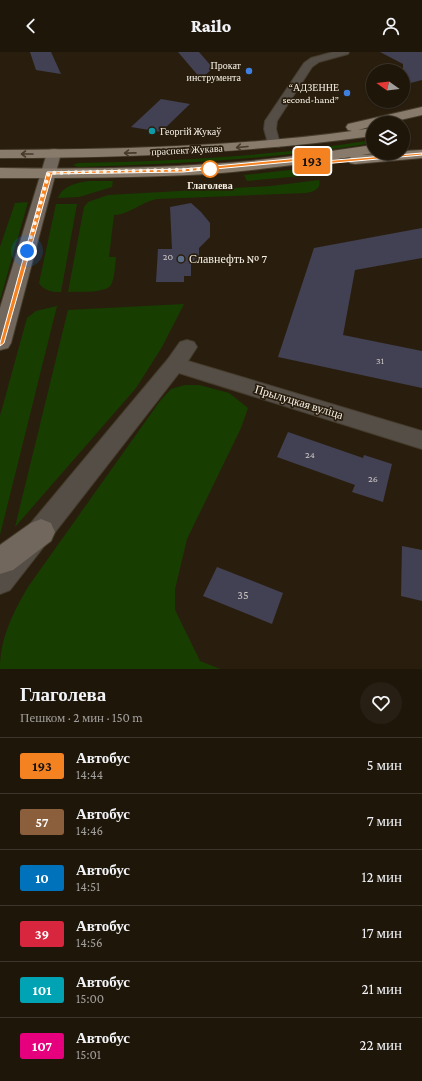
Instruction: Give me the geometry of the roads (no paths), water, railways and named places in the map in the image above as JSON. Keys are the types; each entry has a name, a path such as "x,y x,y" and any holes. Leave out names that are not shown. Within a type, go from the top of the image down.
{"main road":[{"path":"277,144 422,111"},
{"path":"410,126 422,124"},
{"name":"праспект Жукава","path":"0,154 182,151 330,139 366,133"},
{"path":"410,143 422,140"},
{"name":"праспект Жукава","path":"0,173 183,171 300,160 366,150"},
{"path":"300,160 323,162 422,154"}],"street":[{"path":"277,144 270,129 274,113 308,65 315,60 344,52"},
{"path":"0,343 54,154"},
{"name":"Прылуцкая вуліца","path":"41,532 181,356 422,440"},
{"path":"0,560 3,560 18,550 41,532"},
{"path":"0,581 41,532"}],"place":[{"name":"Прокат инструмента","path":"249,71"},
{"name":"“АДЗЕННЕ second-hand”","path":"347,93"},
{"name":"Георгій Жукаў","path":"152,131"},
{"name":"Глаголева","path":"210,169"},
{"name":"Славнефть № 7","path":"181,259"}]}
